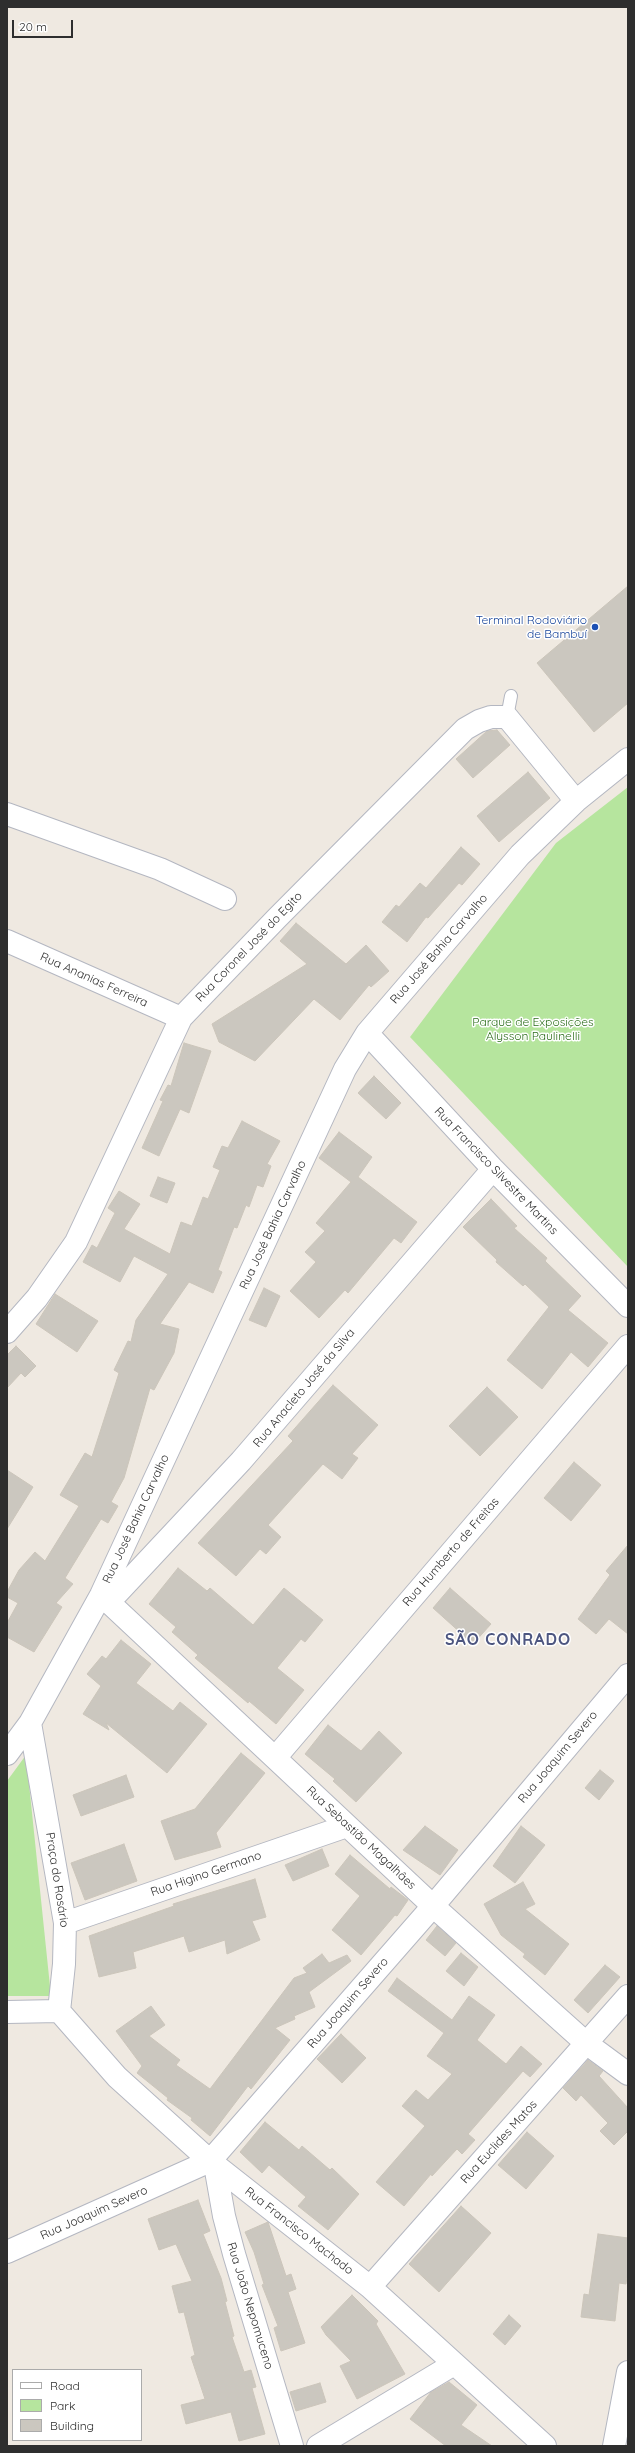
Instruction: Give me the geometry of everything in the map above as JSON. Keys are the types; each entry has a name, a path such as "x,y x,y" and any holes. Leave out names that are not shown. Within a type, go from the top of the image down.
{"street":[{"name":"Rua Coronel José do Egito","path":"7,1332 37,1298 76,1242 181,1018 282,912 465,729 509,707 576,801"},
{"name":"Rua José Bahia Carvalho","path":"7,1754 30,1723 105,1598 345,1069 367,1033 520,855 576,801 628,759"},
{"path":"7,814 160,869 225,900"},
{"name":"Rua Ananias Ferreira","path":"7,941 181,1018"},
{"name":"Rua Francisco Silvestre Martins","path":"367,1033 493,1169 628,1306"},
{"name":"Rua Anacleto José da Silva","path":"105,1598 241,1461 493,1169"},
{"name":"Rua Humberto de Freitas","path":"275,1758 628,1346"},
{"name":"Rua Sebastião Magalhâes","path":"105,1598 433,1906 586,2043 628,2074"},
{"name":"Rua Joaquim Severo","path":"7,2252 213,2163 628,1675"},
{"name":"Praça do Rosário","path":"30,1723 65,1923 64,1964 59,2011"},
{"name":"Rua Higino Germano","path":"65,1923 347,1826"},
{"name":"Rua Euclides Matos","path":"370,2287 628,1996"},
{"path":"7,2012 59,2011"},
{"name":"Rua Francisco Machado","path":"59,2011 117,2076 213,2163 370,2287 545,2446"},
{"name":"Rua João Nepomuceno","path":"213,2163 234,2254 292,2446"},
{"path":"318,2446 454,2364"},
{"path":"614,2446 628,2372"}],"green space":[{"name":"Parque de Exposições Alysson Paulinelli","path":"628,787 628,1267 410,1037 556,843"},
{"path":"26,1755 51,1996 7,1996 7,1781"}],"building":[{"path":"628,586 628,703 594,732 537,663"},
{"path":"497,730 510,745 473,778 456,759 487,731"},
{"path":"528,772 550,798 499,842 477,816"},
{"path":"461,847 480,864 462,885 459,883 428,918 426,917 407,942 382,922 396,905 399,907 420,883 426,888"},
{"path":"296,923 346,964 366,945 389,971 371,987 369,985 340,1020 314,999 255,1061 219,1042 212,1024 307,964 280,941"},
{"path":"184,1043 211,1051 189,1113 180,1109 159,1156 142,1148 163,1101 160,1100 168,1085 171,1086"},
{"path":"374,1076 401,1103 386,1119 358,1093"},
{"path":"242,1121 280,1141 267,1164 271,1166 263,1187 257,1185 249,1207 246,1205 237,1228 234,1227 218,1270 222,1272 213,1293 189,1282 160,1324 179,1329 174,1353 154,1390 150,1388 124,1478 111,1502 118,1506 108,1523 101,1519 65,1578 73,1584 56,1603 62,1607 34,1652 7,1637 7,1623 18,1603 7,1597 7,1592 19,1570 35,1552 45,1561 79,1506 60,1495 85,1453 92,1457 119,1373 114,1370 128,1341 131,1342 136,1320 168,1274 134,1256 120,1282 83,1262 92,1245 97,1248 115,1213 108,1208 119,1191 140,1204 124,1229 170,1254 181,1222 192,1226 203,1197 208,1199 220,1170 213,1167 222,1146 228,1148"},
{"path":"339,1132 372,1157 358,1177 417,1222 401,1243 394,1238 348,1293 345,1290 319,1318 290,1291 316,1262 305,1252 325,1231 316,1223 351,1182 319,1158"},
{"path":"158,1177 175,1183 167,1203 150,1196"},
{"path":"491,1199 517,1226 514,1228 547,1258 545,1261 581,1296 568,1310 608,1343 588,1367 571,1352 542,1389 507,1360 549,1307 525,1284 523,1286 496,1262 497,1260 463,1227"},
{"path":"264,1288 280,1296 266,1327 249,1320"},
{"path":"55,1294 98,1321 77,1352 36,1324"},
{"path":"16,1346 36,1366 25,1377 21,1373 7,1388 7,1355"},
{"path":"333,1385 378,1425 352,1454 358,1458 342,1479 323,1464 268,1525 281,1537 266,1554 260,1549 236,1576 198,1543 293,1441 288,1436"},
{"path":"487,1387 518,1417 480,1456 449,1426"},
{"path":"574,1462 601,1485 571,1521 544,1498"},
{"path":"7,1470 33,1487 7,1529"},
{"path":"628,1545 628,1634 609,1619 596,1634 578,1619 610,1575 606,1571"},
{"path":"178,1568 207,1591 210,1588 253,1625 284,1588 323,1620 305,1642 301,1639 277,1668 304,1690 276,1724 249,1701 248,1703 195,1658 198,1655 172,1632 176,1627 149,1604"},
{"path":"450,1588 491,1624 473,1644 433,1608"},
{"path":"121,1640 151,1664 136,1683 173,1711 180,1702 207,1724 167,1773 106,1723 109,1730 83,1714 101,1686 87,1674 102,1656 106,1659"},
{"path":"328,1725 361,1751 379,1731 402,1753 356,1802 333,1781 335,1779 305,1754"},
{"path":"241,1753 265,1773 216,1833 221,1847 175,1860 161,1821 195,1809"},
{"path":"600,1770 614,1781 599,1800 585,1788"},
{"path":"126,1775 134,1797 81,1816 73,1795"},
{"path":"425,1826 458,1850 440,1875 403,1850"},
{"path":"521,1826 545,1845 515,1883 493,1866"},
{"path":"124,1844 137,1881 85,1900 71,1863"},
{"path":"322,1849 329,1866 293,1881 285,1865"},
{"path":"350,1855 390,1889 391,1887 408,1900 397,1916 395,1915 361,1955 332,1930 360,1896 335,1874"},
{"path":"255,1879 266,1917 252,1921 260,1940 227,1954 225,1940 189,1952 184,1936 133,1952 136,1968 99,1977 89,1936 174,1906 173,1904"},
{"path":"523,1882 535,1904 525,1909 569,1944 545,1975 523,1957 525,1954 501,1935 484,1904"},
{"path":"437,1926 456,1943 445,1956 426,1940"},
{"path":"461,1953 478,1967 464,1986 446,1971"},
{"path":"322,1954 329,1963 347,1955 351,1961 309,1992 315,2007 294,2016 295,2019 275,2028 290,2040 251,2089 248,2086 210,2136 191,2120 192,2118 167,2100 168,2098 137,2073 142,2066 116,2031 151,2006 165,2025 149,2036 180,2060 176,2065 210,2089 294,1978 307,1973 303,1968"},
{"path":"605,1965 620,1977 588,2013 574,2000"},
{"path":"397,1978 452,2020 469,1996 495,2015 477,2040 506,2064 521,2046 542,2064 530,2077 523,2071 468,2134 475,2140 462,2154 457,2149 432,2176 431,2174 404,2206 376,2182 425,2126 402,2106 416,2090 428,2100 452,2074 427,2056 444,2033 388,1991"},
{"path":"341,2034 366,2058 342,2083 317,2059"},
{"path":"588,2060 603,2071 599,2076 628,2108 628,2131 614,2145 600,2131 608,2123 581,2095 576,2101 563,2088"},
{"path":"265,2122 299,2150 302,2146 330,2170 332,2168 359,2194 328,2230 298,2206 306,2197 269,2165 262,2173 240,2152"},
{"path":"527,2132 554,2156 526,2189 498,2165"},
{"path":"198,2200 210,2231 203,2234 221,2278 227,2301 225,2302 234,2336 232,2337 244,2372 251,2370 256,2387 252,2388 265,2434 239,2441 231,2412 186,2424 181,2405 205,2399 191,2357 195,2355 184,2312 179,2313 172,2286 192,2281 176,2244 159,2250 148,2219"},
{"path":"461,2206 491,2233 439,2292 409,2264"},
{"path":"268,2222 286,2276 291,2274 296,2289 288,2292 305,2343 281,2351 274,2328 278,2326 262,2285 264,2284 254,2252 245,2232"},
{"path":"598,2234 628,2238 628,2271 626,2284 619,2283 615,2321 581,2317 584,2294 589,2295"},
{"path":"352,2295 378,2321 376,2324 405,2374 357,2399 340,2366 351,2361 326,2335 321,2327"},
{"path":"509,2315 521,2326 505,2345 493,2334"},
{"path":"449,2382 477,2405 461,2425 492,2446 446,2446 410,2419 431,2392"},
{"path":"320,2383 326,2402 296,2411 290,2392"}],"place":[{"name":"Terminal Rodoviário de Bambuí","path":"595,627"}],"district":[{"name":"SÃO CONRADO","path":"508,1640"}]}
